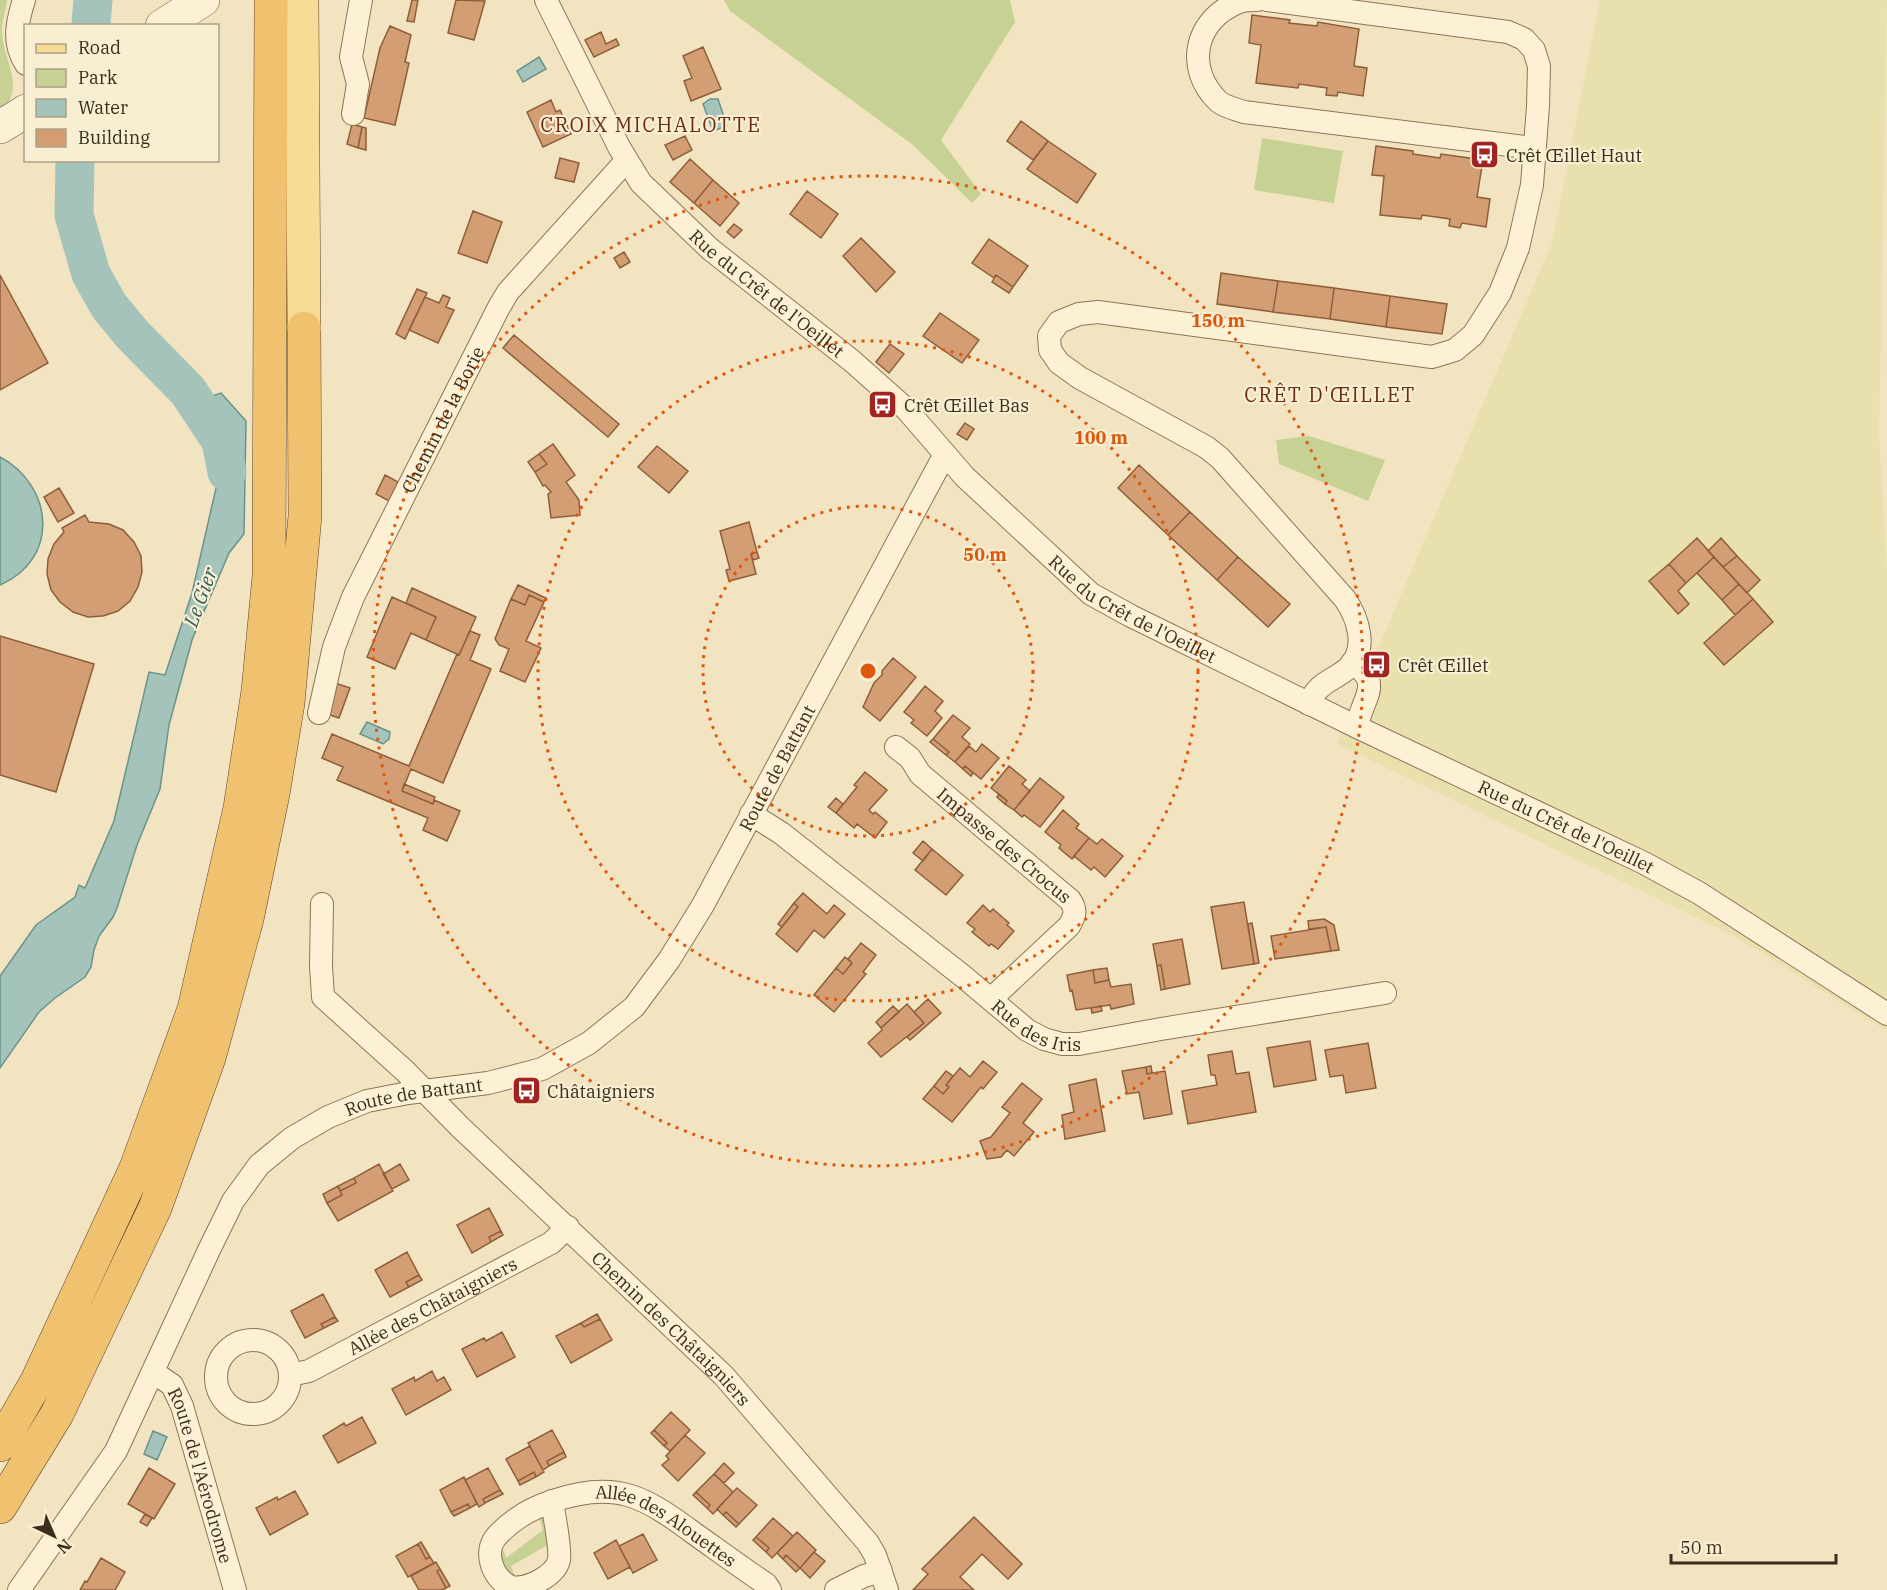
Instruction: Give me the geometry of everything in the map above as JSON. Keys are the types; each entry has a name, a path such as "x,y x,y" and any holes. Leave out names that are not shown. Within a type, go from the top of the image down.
{"highway":[{"path":"0,1444 37,1382 135,1168 194,1009 240,808 258,691 269,576 271,0"},
{"path":"0,1507 57,1414 155,1208 209,1058 247,919 273,794 288,703 305,516 304,328"}],"main road":[{"path":"165,24 203,0"},
{"path":"302,0 304,328"},
{"path":"0,127 24,112"}],"street":[{"path":"24,0 17,24 16,42 24,60"},
{"path":"353,114 358,84 351,57 361,0"},
{"name":"Rue du Crêt de l'Oeillet","path":"546,0 626,161 641,183 710,249 872,378 906,409 965,477 1091,594 1309,704 1644,863 1699,893 1887,1014"},
{"path":"1257,0 1240,1 1215,16 1201,36 1197,61 1206,84 1219,102 1244,112 1533,148"},
{"path":"1267,0 1508,32 1524,39 1534,50 1539,66 1532,185 1515,256 1500,293 1473,335 1455,350 1432,357 1098,312 1079,314 1059,322 1049,336 1050,350 1059,363 1080,378 1206,447 1220,458 1345,598 1352,610 1360,638 1357,651 1348,668 1314,692 1309,704"},
{"name":"Chemin de la Borie","path":"319,713 334,647 353,597 499,307 508,292 626,161"},
{"name":"Route de Battant","path":"19,1590 116,1451 233,1201 259,1165 292,1138 328,1117 367,1101 488,1083 542,1069 589,1043 634,1006 669,960 703,905 945,454"},
{"path":"1352,663 1365,673 1370,686 1357,727"},
{"name":"Impasse des Crocus","path":"896,747 910,758 920,774 1070,900 1075,908 1075,916 1069,926 991,999"},
{"name":"Rue des Iris","path":"751,814 782,832 1027,1030 1044,1039 1062,1044 1079,1044 1385,993"},
{"name":"Chemin des Châtaigniers","path":"322,904 323,997 405,1071 424,1092 724,1376 859,1530 875,1555 884,1580"},
{"name":"Allée des Châtaigniers","path":"290,1375 309,1371 551,1243 568,1227"},
{"name":"Route de l'Aérodrome","path":"153,1372 172,1385 182,1406 235,1590"},
{"name":"Allée des Alouettes","path":"552,1501 572,1494 593,1491 618,1492 639,1498 662,1510 766,1584 770,1590"},
{"path":"836,1590 864,1576 884,1580"}],"shaded area":[{"path":"1600,0 1887,0 1879,435 1887,570 1887,1031 1733,935 1337,744 1552,243"}],"green space":[{"path":"0,0 7,0 2,33 13,84 8,103 0,113"},
{"path":"724,0 1010,0 1015,22 941,140 981,194 972,203 913,145 730,11"},
{"path":"1262,138 1343,151 1334,203 1254,190"},
{"path":"1309,436 1385,460 1368,501 1279,464 1276,440"},
{"path":"539,1515 545,1516 550,1560 546,1546 511,1566 516,1579 502,1569 501,1544 506,1558 543,1530"}],"water":[{"path":"539,57 546,69 523,82 517,71"},
{"path":"710,99 718,99 727,126 713,131 703,104"},
{"path":"221,393 246,421 244,534 229,553 192,640 169,725 160,789 137,845 117,908 99,936 91,967 85,977 39,1012 0,1068 0,976 36,925 75,897 79,885 85,888 114,821 149,672 165,675 192,593 219,475 218,450 199,400"},
{"path":"0,457 18,470 31,486 40,503 43,522 41,541 33,558 19,573 0,585"},
{"path":"367,722 390,732 389,739 383,744 360,734"},
{"path":"153,1431 167,1437 157,1460 144,1454"}],"building":[{"path":"412,0 418,0 414,22 407,21"},
{"path":"456,0 485,1 474,40 448,33"},
{"path":"1252,15 1290,20 1289,23 1317,26 1318,22 1359,29 1354,66 1367,68 1363,96 1338,92 1337,96 1326,95 1327,88 1299,84 1298,88 1256,83 1261,45 1249,43"},
{"path":"390,26 411,35 405,62 409,63 395,125 364,118 380,48"},
{"path":"601,32 606,44 616,39 619,45 594,57 585,40"},
{"path":"703,47 721,89 691,101 684,81 692,78 683,56"},
{"path":"551,100 556,112 560,110 571,134 543,147 527,112"},
{"path":"1021,121 1048,141 1033,160 1007,141"},
{"path":"352,124 362,127 358,148 347,144"},
{"path":"362,127 366,128 366,150 358,148"},
{"path":"685,136 692,150 673,160 665,145"},
{"path":"1048,141 1096,174 1077,203 1027,169"},
{"path":"1376,146 1413,151 1413,154 1440,158 1441,154 1483,160 1477,197 1490,199 1486,227 1462,223 1460,228 1449,226 1450,219 1422,215 1421,219 1380,215 1384,176 1372,175"},
{"path":"560,158 579,163 574,182 555,178"},
{"path":"690,159 713,180 694,203 670,182"},
{"path":"713,180 739,203 720,226 694,203"},
{"path":"807,191 838,214 821,238 790,214"},
{"path":"473,211 502,222 487,263 458,253"},
{"path":"734,224 742,230 734,238 727,232"},
{"path":"861,238 895,272 876,292 843,256"},
{"path":"989,239 1028,266 1013,287 996,275 994,278 972,263"},
{"path":"624,252 630,262 620,268 614,258"},
{"path":"1221,273 1278,281 1273,312 1217,304"},
{"path":"0,275 48,363 0,390"},
{"path":"996,275 1013,287 1009,293 992,282"},
{"path":"1278,281 1334,288 1330,319 1273,312"},
{"path":"1334,288 1390,296 1386,327 1330,319"},
{"path":"417,289 427,293 405,339 396,334"},
{"path":"443,295 450,298 446,307 454,310 438,343 409,330 425,297 439,303"},
{"path":"1390,296 1447,304 1442,334 1386,327"},
{"path":"940,313 979,340 962,363 923,336"},
{"path":"514,335 619,424 608,437 503,348"},
{"path":"890,344 904,354 889,373 876,362"},
{"path":"965,423 974,429 967,440 957,434"},
{"path":"553,444 575,475 566,482 579,500 580,515 551,518 548,494 551,492 545,485 543,486 535,472 547,464 539,454"},
{"path":"657,446 688,471 669,493 638,467"},
{"path":"539,454 547,464 535,472 528,462"},
{"path":"1139,465 1190,512 1168,535 1118,488"},
{"path":"385,475 398,482 389,501 376,494"},
{"path":"59,488 74,513 58,522 44,497"},
{"path":"1190,512 1238,557 1217,580 1168,535"},
{"path":"85,515 89,522 109,524 123,530 134,542 141,556 142,572 138,587 130,601 118,611 103,616 88,617 73,612 60,602 51,590 47,574 48,559 54,544 64,532 62,528"},
{"path":"749,522 757,552 751,554 756,574 729,581 726,570 730,569 720,531"},
{"path":"1697,538 1714,557 1686,583 1669,564"},
{"path":"1721,538 1737,556 1723,567 1708,551"},
{"path":"757,552 759,558 753,560 751,554"},
{"path":"1737,556 1760,580 1747,593 1723,567"},
{"path":"1238,557 1290,604 1268,627 1217,580"},
{"path":"1714,557 1739,584 1722,600 1697,573"},
{"path":"1669,564 1686,583 1678,591 1689,604 1678,614 1649,581"},
{"path":"1739,584 1753,599 1735,615 1722,600"},
{"path":"518,585 546,598 544,602 529,595 525,605 511,599"},
{"path":"412,588 476,617 459,655 426,640 436,617 406,603"},
{"path":"529,595 544,602 526,641 541,648 525,682 500,671 509,649 499,645 495,639 511,599 525,605"},
{"path":"392,597 436,617 426,640 411,633 395,669 367,657"},
{"path":"1753,599 1773,622 1724,665 1704,643"},
{"path":"470,631 480,635 470,660 491,669 443,783 411,769 402,791 433,804 434,800 460,811 447,841 423,830 428,818 337,780 343,767 322,758 332,734 409,766 457,654 459,655"},
{"path":"0,636 94,664 56,792 0,775"},
{"path":"893,658 916,677 880,721 863,707 874,683"},
{"path":"335,683 350,688 339,718 324,713"},
{"path":"925,686 943,701 935,711 942,718 927,736 911,723 914,720 904,712"},
{"path":"953,715 970,728 962,737 970,744 955,762 946,755 949,752 933,739"},
{"path":"933,739 949,752 946,755 930,742"},
{"path":"982,744 999,758 981,779 965,766 963,769 955,762 969,746 976,752"},
{"path":"965,766 973,773 971,776 963,769"},
{"path":"1009,766 1026,780 1022,784 1030,791 1014,810 1005,804 1007,801 991,788"},
{"path":"865,772 887,790 869,810 887,822 875,838 857,824 854,828 836,813 857,787 854,785"},
{"path":"1040,778 1064,797 1040,827 1014,810"},
{"path":"404,784 435,797 433,804 402,791"},
{"path":"999,794 1007,801 1005,804 997,797"},
{"path":"836,798 843,804 836,813 828,807"},
{"path":"1063,810 1079,824 1076,828 1089,838 1072,859 1059,848 1061,845 1045,832"},
{"path":"1089,838 1097,844 1102,839 1123,856 1105,877 1094,867 1091,870 1074,856"},
{"path":"923,841 932,849 923,861 913,853"},
{"path":"932,849 963,875 946,895 915,870"},
{"path":"803,893 827,914 834,905 845,914 824,938 814,930 797,952 776,934 798,907 794,903"},
{"path":"1244,902 1254,964 1222,969 1211,907"},
{"path":"794,903 798,907 782,927 778,924"},
{"path":"983,905 990,912 993,909 1009,923 1007,925 1014,931 998,949 991,944 989,946 972,932 975,929 967,923"},
{"path":"1324,919 1334,925 1339,950 1331,951 1326,927 1309,929 1308,921"},
{"path":"1252,923 1259,963 1254,964 1248,924"},
{"path":"1326,927 1331,951 1275,959 1271,936"},
{"path":"1182,939 1190,984 1165,989 1161,965 1157,966 1153,944"},
{"path":"861,943 876,955 863,972 866,974 834,1012 814,995 836,968 843,974 852,963 848,959"},
{"path":"845,957 852,963 843,974 836,968"},
{"path":"1161,965 1165,989 1161,990 1157,966"},
{"path":"1107,968 1109,980 1095,983 1093,970"},
{"path":"1093,970 1095,983 1109,980 1111,987 1131,984 1134,1004 1111,1009 1110,1005 1076,1010 1067,975"},
{"path":"928,999 941,1013 910,1040 907,1037 924,1023 914,1012"},
{"path":"907,1004 924,1023 881,1057 868,1043"},
{"path":"893,1006 899,1012 881,1028 876,1022"},
{"path":"1101,1006 1102,1011 1092,1013 1091,1008"},
{"path":"1310,1041 1316,1080 1274,1087 1267,1048"},
{"path":"1368,1043 1376,1088 1346,1093 1343,1075 1330,1077 1325,1050"},
{"path":"1232,1051 1236,1074 1249,1072 1256,1112 1188,1124 1182,1091 1217,1085 1215,1075 1211,1075 1208,1055"},
{"path":"983,1061 997,1072 983,1089 981,1087 952,1122 923,1099 934,1086 943,1094 949,1087 946,1085 960,1068 970,1077"},
{"path":"1151,1066 1152,1073 1147,1074 1146,1067"},
{"path":"1146,1067 1147,1074 1165,1071 1172,1114 1144,1119 1139,1092 1127,1094 1122,1071"},
{"path":"946,1071 953,1076 946,1085 949,1087 943,1094 934,1086"},
{"path":"1096,1079 1105,1131 1065,1139 1062,1115 1074,1112 1069,1085"},
{"path":"1022,1083 1042,1099 1023,1123 1034,1132 1014,1156 1007,1150 1001,1157 987,1159 980,1141 991,1137 1010,1113 1002,1107"},
{"path":"379,1164 393,1191 338,1221 327,1203 342,1195 340,1191 356,1183 354,1178"},
{"path":"400,1164 409,1180 392,1189 383,1174"},
{"path":"354,1178 356,1183 340,1191 338,1186"},
{"path":"338,1186 342,1195 327,1203 323,1194"},
{"path":"489,1208 501,1231 489,1237 491,1242 472,1253 457,1225"},
{"path":"501,1231 503,1235 491,1242 489,1237"},
{"path":"407,1252 419,1275 406,1282 409,1287 390,1297 375,1270"},
{"path":"419,1275 422,1280 409,1287 406,1282"},
{"path":"323,1294 335,1317 321,1324 324,1328 305,1338 291,1311"},
{"path":"597,1314 600,1319 584,1327 581,1323"},
{"path":"335,1317 338,1321 324,1328 321,1324"},
{"path":"600,1319 612,1340 571,1363 556,1336 581,1323 584,1327"},
{"path":"502,1332 515,1357 477,1377 462,1349 484,1338 486,1341"},
{"path":"432,1371 437,1381 444,1377 451,1390 406,1415 392,1389 414,1377 415,1381"},
{"path":"671,1412 690,1430 670,1451 664,1446 667,1443 654,1430"},
{"path":"362,1417 376,1443 338,1463 323,1436 344,1423 346,1426"},
{"path":"552,1430 564,1452 547,1461 549,1466 543,1470 528,1443"},
{"path":"654,1430 667,1443 664,1446 651,1433"},
{"path":"685,1435 705,1453 678,1481 662,1465 669,1459 666,1456"},
{"path":"530,1446 544,1472 536,1477 534,1472 518,1481 506,1459"},
{"path":"564,1452 566,1457 549,1466 547,1461"},
{"path":"724,1463 734,1473 724,1483 714,1474"},
{"path":"149,1468 175,1484 154,1519 128,1504"},
{"path":"488,1468 500,1490 483,1499 485,1503 479,1507 465,1480"},
{"path":"534,1472 536,1477 520,1485 518,1481"},
{"path":"714,1474 733,1492 713,1514 707,1508 710,1505 696,1492"},
{"path":"464,1477 477,1504 470,1508 468,1504 451,1512 440,1490"},
{"path":"737,1488 757,1505 739,1524 726,1512 723,1515 717,1509"},
{"path":"500,1490 503,1494 485,1503 483,1499"},
{"path":"295,1491 308,1514 270,1535 256,1508"},
{"path":"696,1492 710,1505 707,1508 693,1495"},
{"path":"468,1504 470,1508 454,1516 451,1512"},
{"path":"726,1512 739,1524 736,1527 723,1515"},
{"path":"145,1514 152,1518 147,1526 140,1522"},
{"path":"974,1517 1022,1564 1008,1579 982,1554 960,1577 974,1590 913,1590 928,1574 922,1569"},
{"path":"773,1518 793,1536 772,1558 766,1552 769,1548 756,1537"},
{"path":"797,1532 816,1550 800,1568 786,1555 783,1559 777,1553"},
{"path":"643,1534 657,1560 633,1573 619,1546"},
{"path":"756,1537 769,1548 766,1552 753,1540"},
{"path":"616,1540 630,1567 608,1579 594,1553"},
{"path":"421,1542 430,1557 426,1559 418,1544"},
{"path":"418,1544 426,1559 430,1557 434,1563 408,1577 396,1556"},
{"path":"814,1552 825,1561 810,1578 800,1568"},
{"path":"786,1555 800,1568 796,1572 783,1559"},
{"path":"101,1558 125,1572 115,1590 80,1590 85,1581 87,1582"},
{"path":"436,1562 440,1569 437,1571 446,1588 419,1590 411,1576"},
{"path":"440,1569 450,1586 446,1588 437,1571"}],"waterway":[{"name":"Le Gier","path":"91,23 93,0"},
{"name":"Le Gier","path":"75,162 74,215 91,274 109,306 132,334 188,391 221,441 227,472"}],"place":[{"name":"Crêt Œillet Haut","path":"1485,155"},
{"name":"Crêt Œillet Bas","path":"883,405"},
{"name":"Crêt Œillet","path":"1377,665"},
{"name":"Châtaigniers","path":"526,1091"}],"district":[{"name":"CROIX MICHALOTTE","path":"651,124"},
{"name":"CRÊT D'ŒILLET","path":"1330,394"}]}
